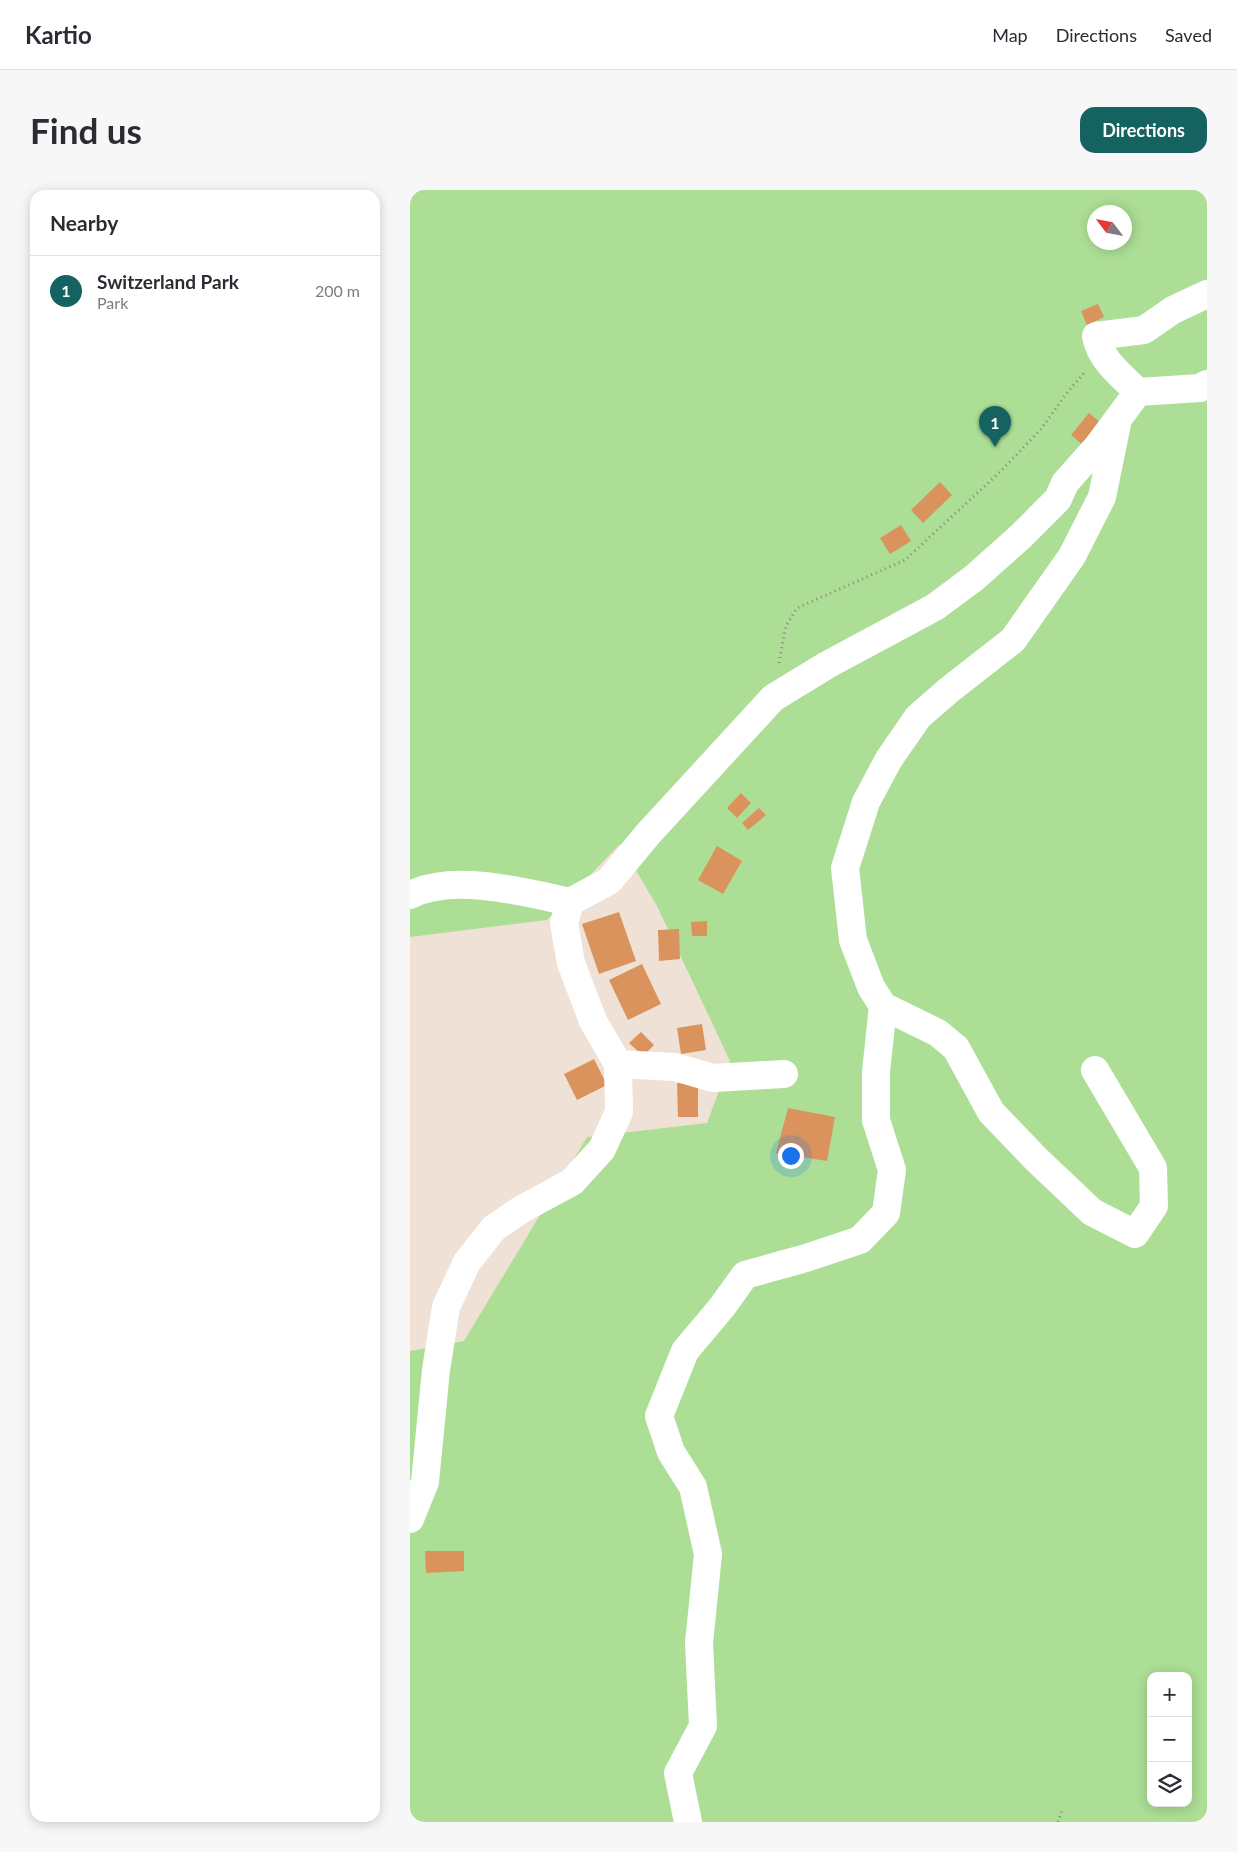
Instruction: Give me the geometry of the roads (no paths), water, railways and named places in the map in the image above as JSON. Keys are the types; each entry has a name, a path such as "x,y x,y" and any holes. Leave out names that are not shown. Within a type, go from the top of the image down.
{"street":[{"path":"1207,294 1173,310 1144,330 1096,336 1098,348 1112,366 1138,392 1200,388 1207,384"},
{"path":"410,895 419,890 454,884 514,889 570,902 609,880 648,834 773,698 827,665 935,607 974,578 1020,538 1058,499 1065,483 1097,447 1138,392"},
{"path":"1095,1070 1153,1168 1154,1206 1135,1234 1092,1212 1023,1146 991,1112 956,1048 938,1033 883,1006 871,987 853,940 845,868 866,802 889,759 918,717 1013,640 1072,556 1102,497 1118,419"},
{"path":"410,1519 425,1482 436,1370 446,1307 467,1262 494,1228 522,1209 572,1182 602,1149 619,1112 618,1064 592,1021 572,963 564,923 570,902"},
{"path":"688,1822 678,1773 703,1726 699,1643 708,1554 693,1487 671,1452 658,1416 684,1351 722,1307 744,1276 860,1240 886,1213 892,1170 876,1120 876,1072 883,1006"},
{"path":"618,1064 675,1067 713,1078 784,1074"},
{"path":"410,1430 412,1434 429,1448"}],"place":[{"name":"Switzerland Park","path":"995,447"}]}
